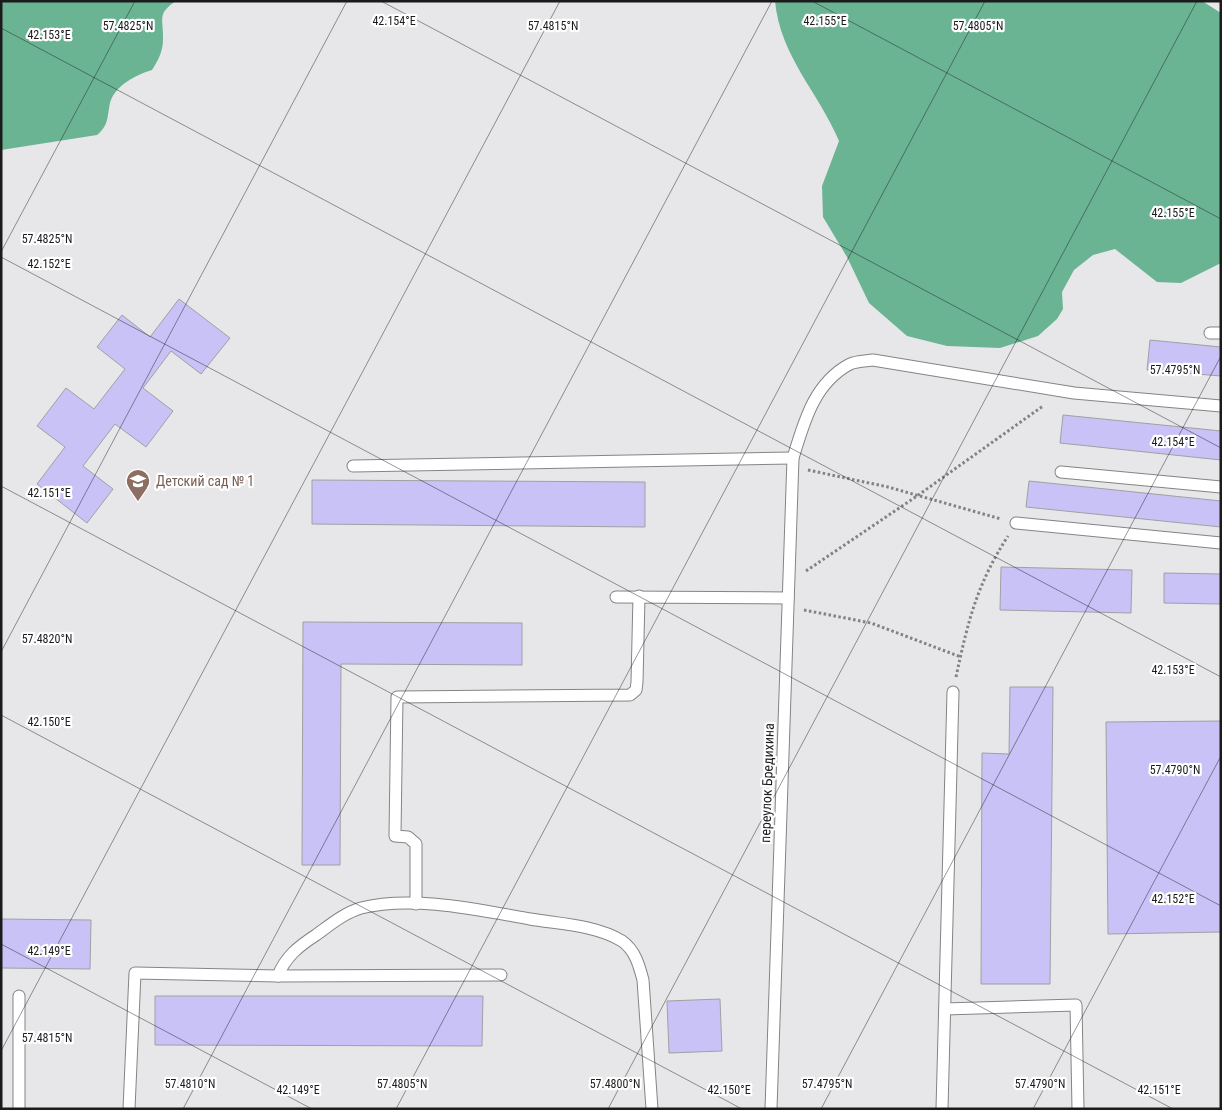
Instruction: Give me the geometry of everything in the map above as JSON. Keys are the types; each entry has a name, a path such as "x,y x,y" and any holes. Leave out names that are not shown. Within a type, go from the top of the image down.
{"lane":[{"name":"переулок Бредихина","path":"771,1109 793,462 808,411 826,382 851,363 873,360 1064,391 1221,406"},
{"path":"353,466 793,462"},
{"path":"1061,472 1221,488"},
{"path":"1016,523 1221,543"},
{"path":"616,597 639,596 788,602"},
{"path":"416,904 416,844 408,837 395,836 397,697 630,695 636,690 637,682 639,596"},
{"path":"942,1109 953,692"},
{"path":"278,976 283,963 289,956 350,913 378,905 416,904 472,910 596,930 624,942 636,958 642,980 652,1109"},
{"path":"128,1109 135,973 278,976 501,975"},
{"path":"19,1109 20,996"},
{"path":"946,1009 1076,1005 1078,1109"}],"path":[{"path":"788,582 917,496 1064,391"},
{"path":"793,462 1016,523 995,556 977,594 953,692"},
{"path":"788,602 871,623 961,657"}],"green space":[{"path":"1,1 176,1 166,10 162,17 162,48 154,67 152,70 127,82 116,91 110,103 106,124 97,135 1,150"},
{"path":"775,1 1202,1 1221,13 1221,263 1181,283 1157,282 1115,249 1093,255 1074,270 1062,292 1063,309 1057,319 1038,336 1000,348 947,346 907,336 869,303 847,257 823,217 822,186 839,141 831,123 792,57 778,21"}],"building":[{"path":"179,299 230,338 201,374 171,351 143,388 173,411 146,447 115,424 83,466 113,489 87,523 37,484 65,447 37,426 66,388 94,409 125,369 97,347 122,315 150,337"},
{"path":"1150,340 1221,347 1221,376 1147,370"},
{"path":"1063,415 1221,431 1221,460 1060,443"},
{"path":"312,480 645,482 645,527 312,524"},
{"path":"1029,481 1221,501 1221,527 1026,507"},
{"path":"1001,567 1132,570 1131,613 1000,610"},
{"path":"1164,573 1221,574 1221,604 1164,603"},
{"path":"303,622 522,623 522,665 341,664 340,865 302,865"},
{"path":"1010,687 1053,687 1050,984 981,984 982,753 1009,754"},
{"path":"1221,721 1221,932 1108,934 1106,722"},
{"path":"1,919 91,920 90,969 1,968"},
{"path":"155,996 483,996 482,1046 155,1045"},
{"path":"720,999 722,1051 669,1053 667,1001"}],"place":[{"name":"Детский сад № 1","path":"138,502"}]}
